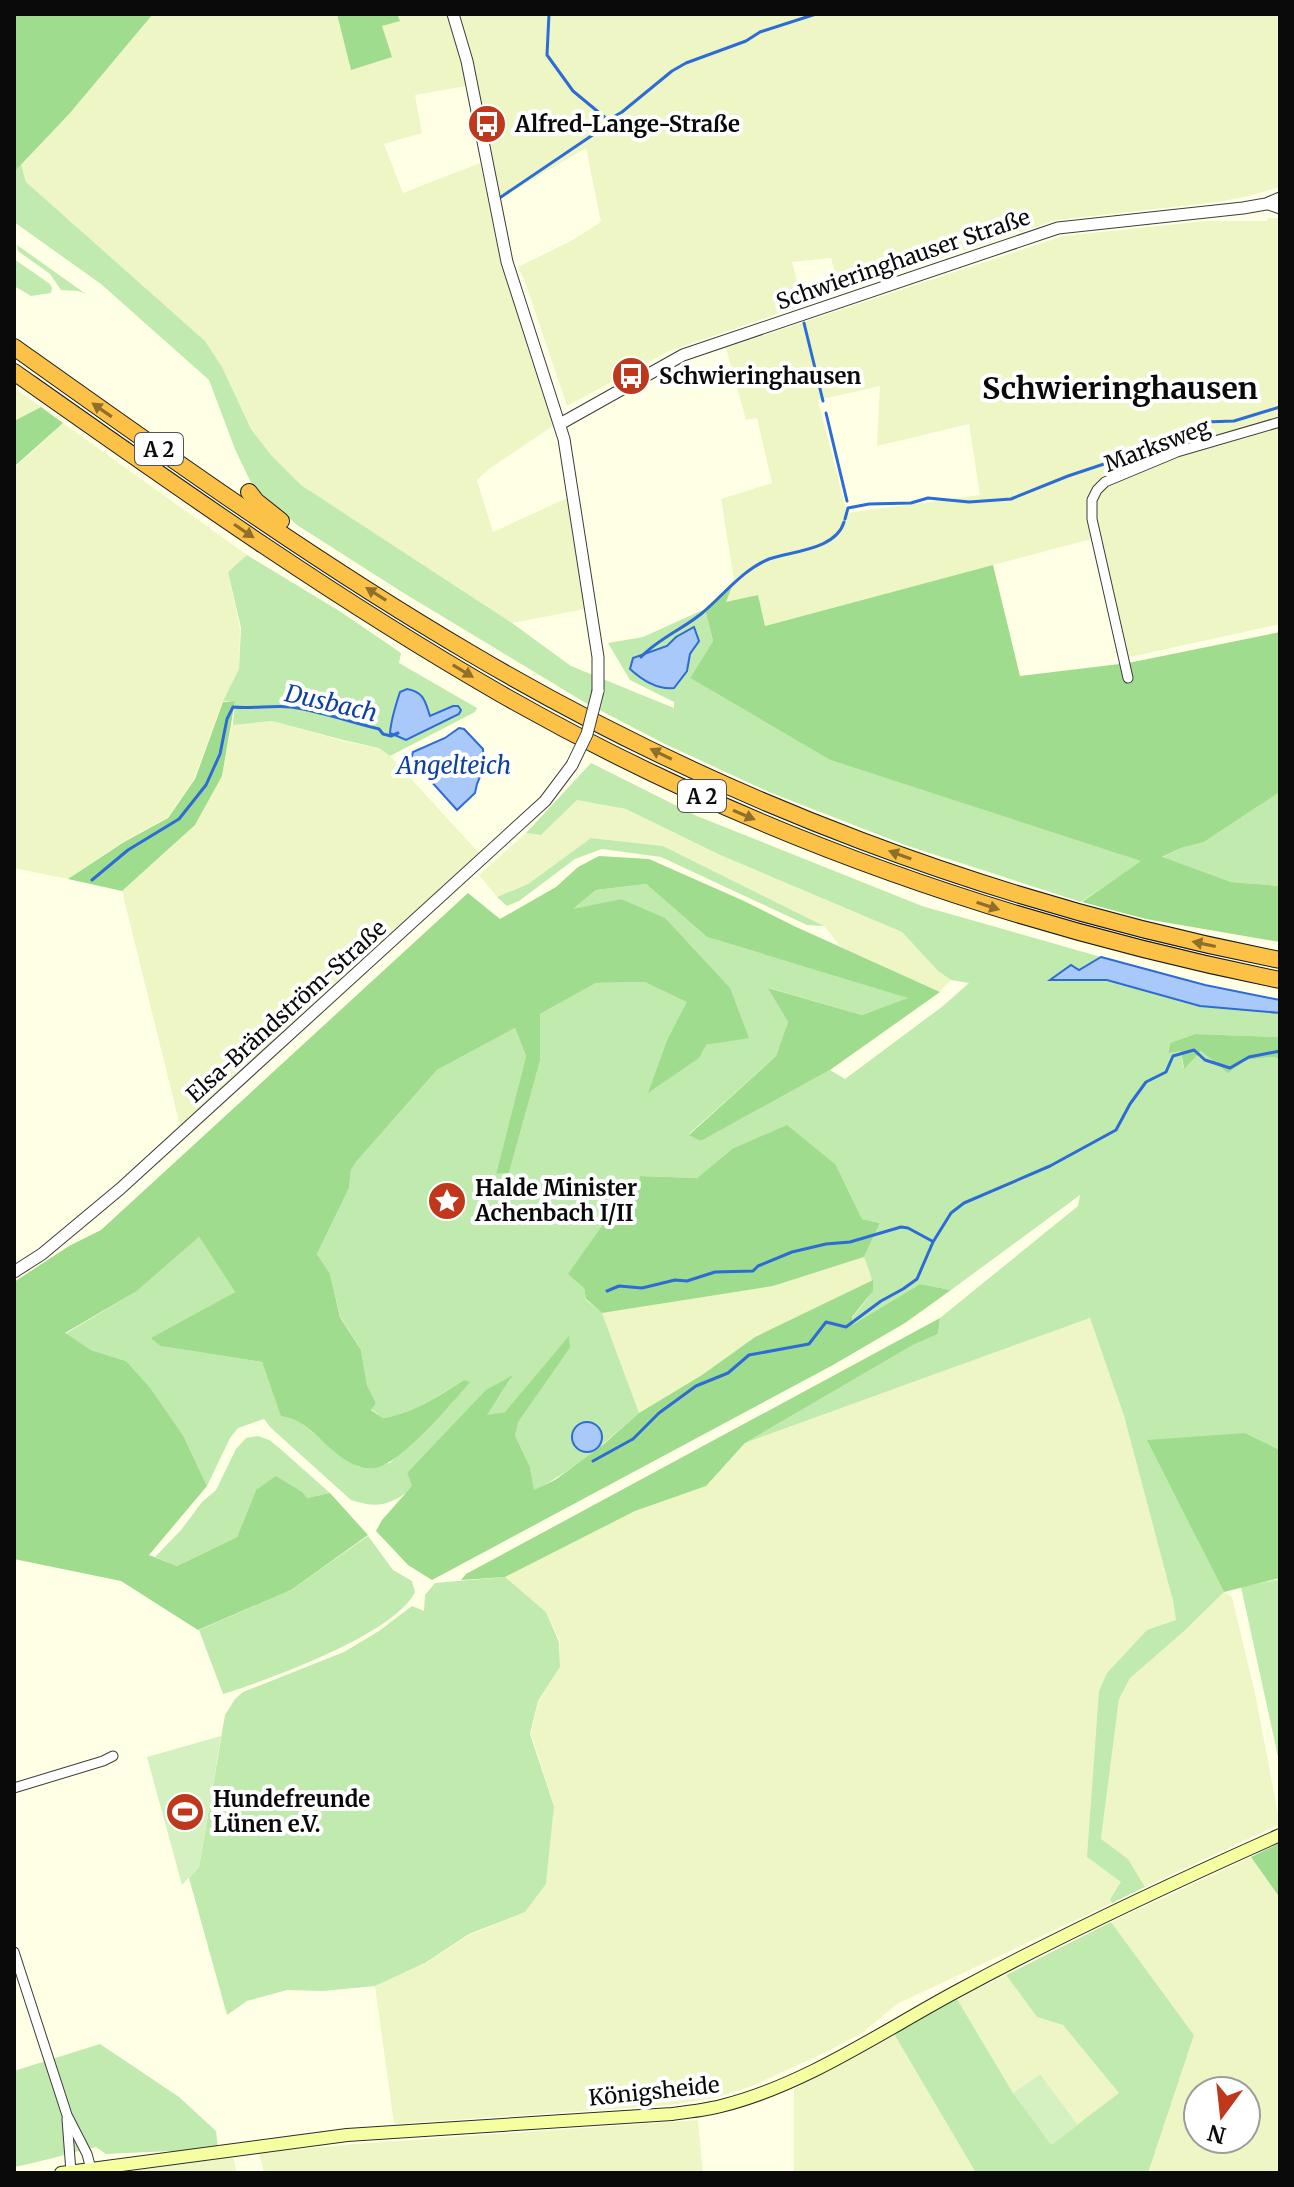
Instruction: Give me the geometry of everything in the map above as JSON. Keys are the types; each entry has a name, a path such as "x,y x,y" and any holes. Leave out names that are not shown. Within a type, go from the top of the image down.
{"highway":[{"name":"A 2","path":"14,347 305,550 470,653 659,754 763,801 899,855 1018,895 1143,930 1280,960"},
{"name":"A 2","path":"14,372 366,612 500,694 660,776 817,845 1000,910 1134,948 1280,980"},
{"path":"249,492 285,524 305,550"}],"main road":[{"name":"Königsheide","path":"66,2172 349,2135 672,2114 719,2107 794,2080 960,1989 1106,1915 1280,1835"}],"street":[{"path":"453,14 467,61 507,262 560,424"},
{"path":"1266,204 1280,198"},
{"name":"Schwieringhauser Straße","path":"560,424 683,355 1058,228 1266,204 1280,209"},
{"name":"Marksweg","path":"1128,678 1092,519 1092,500 1097,490 1105,482 1153,460 1280,422"},
{"name":"Elsa-Brändström-Straße","path":"14,1272 79,1225 184,1131 545,801 572,765 587,734 598,691 599,664 560,424"},
{"path":"14,1788 113,1756"},
{"path":"14,1952 67,2115 87,2154 91,2169"},
{"path":"66,2172 67,2115"}],"green space":[{"path":"14,14 153,14 70,113 14,172"},
{"path":"153,14 337,14 351,69 382,26 399,21 397,14 1280,14 1280,187 1218,202 1057,220 840,292 831,258 792,262 803,305 667,352 567,406 518,267 571,241 601,222 586,148 501,198 467,86 415,95 422,133 384,144 403,193 480,163 498,249 552,420 553,426 477,480 493,532 567,498 585,609 512,623 301,485 251,429 222,367 205,341 26,182 21,164 70,113"},
{"path":"337,14 397,14 400,21 382,26 392,57 351,70"},
{"path":"21,164 26,182 205,341 222,367 251,429 301,485 512,623 571,666 674,708 674,702 630,680 608,643 643,637 705,609 713,641 690,678 830,760 1142,861 1081,902 905,845 769,792 665,744 584,702 402,592 297,525 252,485 209,380 101,284 14,222 14,172"},
{"path":"1268,218 1280,218 1280,624 1126,658 1099,537 764,626 725,603 734,580 721,499 772,483 757,418 746,420 726,348 1063,236 1206,221 1267,221","holes":["880,386 877,446 969,424 980,495 847,513 818,400"]},
{"path":"17,245 87,294 61,290 50,274 18,251"},
{"path":"14,259 50,284 51,293 31,296 14,286"},
{"path":"14,388 41,407 14,421"},
{"path":"41,407 63,423 16,465 14,421"},
{"path":"63,423 247,555 228,572 240,628 239,669 223,701 194,779 167,818 124,841 68,879 14,868 14,465 17,466"},
{"path":"247,555 401,653 399,663 477,708 475,712 390,756 379,748 272,721 233,725 235,701 223,701 239,669 241,628 228,572"},
{"path":"993,565 1020,676 1128,663 1280,632 1280,792 1204,842 1162,857 1231,882 1280,886 1280,942 1146,919 1082,902 1141,861 830,760 690,678 713,641 705,609 734,581 726,602 758,595 765,626"},
{"path":"235,701 222,776 195,825 122,891 68,879 124,842 168,818 195,779 223,702"},
{"path":"272,721 379,748 390,756 481,855 180,1126 122,891 195,825 222,776 232,725"},
{"path":"591,763 697,816 922,906 1101,957 1079,970 1070,965 1052,980 1106,980 1200,1006 1280,1013 1280,1037 1195,1034 1170,1043 1168,1052 1181,1050 1183,1068 1201,1051 1246,1060 1280,1059 1280,1450 1245,1433 1199,1542 1224,1592 1130,1678 1119,1699 1101,1839 1128,1859 1145,1887 1112,1903 1110,1899 1121,1882 1087,1857 1099,1691 1107,1673 1147,1630 1176,1620 1124,1416 1090,1318 745,1443 913,1345 938,1334 940,1318 1078,1206 1080,1195 951,1290 920,1284 852,1325 852,1318 872,1290 864,1257 880,1223 862,1219 836,1165 732,1149 697,1178 640,1176 628,1215 584,1288 586,1300 602,1313 639,1413 576,1465 534,1491 530,1467 515,1435 519,1421 570,1348 505,1412 486,1416 512,1377 407,1473 413,1488 390,1502 376,1505 351,1500 264,1419 238,1428 207,1486 184,1437 126,1361 91,1350 65,1334 137,1291 199,1237 235,1292 152,1338 160,1346 262,1362 282,1415 298,1420 337,1453 360,1467 390,1463 452,1403 464,1380 425,1403 394,1416 383,1418 371,1409 376,1403 367,1385 361,1350 340,1316 330,1274 317,1254 349,1188 351,1170 356,1162 437,1070 515,1028 526,1056 496,1174 509,1173 540,1061 540,1014 596,983 646,982 688,1002 668,1038 706,1045 749,1037 621,899 572,910 596,890 646,884 707,937 910,998 862,1015 769,988 788,1022 776,1056 689,1134 701,1141 830,1070 845,1079 969,983 951,980 938,971 902,932 718,854 626,809 577,800 541,835 526,833"},
{"path":"1280,792 1280,886 1231,882 1161,858 1204,842"},
{"path":"577,800 626,809 718,854 902,932 938,971 951,980 940,992 841,947 824,926 663,846 591,838 528,884 497,897 479,875 526,833 541,835"},
{"path":"591,838 663,846 824,926 807,925 661,857 602,849 575,859 519,901 507,906 497,897 528,884"},
{"path":"599,856 649,859 940,992 830,1070 701,1141 689,1135 776,1056 788,1022 768,988 862,1015 908,998 707,937 646,884 596,890 573,909 621,899 665,918 730,988 749,1038 706,1045 699,1058 648,1093 668,1038 687,1002 645,982 596,983 540,1014 540,1061 509,1173 496,1174 526,1056 515,1028 437,1070 356,1162 351,1170 349,1188 317,1254 330,1274 340,1317 361,1350 367,1385 376,1403 371,1410 383,1418 394,1416 425,1403 464,1380 470,1382 412,1445 386,1464 375,1468 354,1465 304,1425 281,1416 262,1362 160,1346 151,1338 235,1292 199,1237 137,1291 65,1333 91,1350 126,1361 150,1388 184,1437 207,1486 149,1555 177,1566 237,1537 256,1490 276,1476 307,1498 330,1493 368,1535 291,1590 198,1630 121,1581 14,1559 14,1282 69,1246 101,1230 468,893 500,919 556,887 578,867"},
{"path":"1195,1034 1280,1037 1280,1059 1246,1060 1228,1073 1201,1051 1184,1069 1181,1051 1168,1053 1170,1043"},
{"path":"787,1125 836,1165 862,1219 880,1223 864,1257 773,1286 602,1313 586,1299 584,1288 568,1274 607,1219 629,1215 640,1176 697,1178 732,1149"},
{"path":"864,1257 873,1280 755,1337 702,1375 639,1413 602,1313 773,1286"},
{"path":"873,1280 873,1291 852,1317 852,1325 920,1284 951,1290 905,1323 833,1365 432,1580 408,1565 376,1531 412,1486 407,1473 486,1390 513,1375 487,1415 505,1412 569,1336 570,1348 519,1421 515,1435 530,1467 534,1490 555,1480 639,1413 702,1375 755,1337"},
{"path":"940,1318 938,1334 913,1345 745,1443 706,1486 635,1511 505,1577 461,1580 466,1574"},
{"path":"1090,1318 1124,1416 1176,1620 1107,1673 1087,1857 1122,1882 1110,1898 1112,1903 897,2004 862,2033 828,2051 752,2086 718,2097 671,2105 394,2124 375,1986 426,1963 469,1935 525,1912 546,1884 554,1805 531,1734 538,1702 560,1667 560,1641 546,1612 505,1577 635,1511 706,1486 745,1443"},
{"path":"1245,1433 1280,1450 1280,1578 1224,1592 1147,1440"},
{"path":"258,1436 277,1446 330,1493 307,1498 256,1490 237,1537 177,1566 155,1557 216,1490 236,1449 246,1438"},
{"path":"368,1536 393,1570 412,1581 415,1592 403,1608 383,1624 328,1654 223,1694 199,1630 291,1590"},
{"path":"505,1577 546,1612 559,1642 560,1667 538,1701 530,1734 554,1806 546,1884 525,1912 469,1934 425,1963 375,1986 323,1991 287,1990 247,2001 227,2015 189,1878 199,1867 225,1715 235,1699 243,1692 344,1652 412,1606 424,1611 425,1595 435,1583"},
{"path":"1280,1579 1280,1766 1241,1587"},
{"path":"1224,1592 1232,1597 1255,1693 1280,1824 1145,1887 1128,1859 1101,1840 1119,1699 1129,1678"},
{"name":"Hundefreunde Lünen e.V.","path":"221,1736 199,1867 182,1885 147,1757"},
{"path":"1280,1843 1280,1898 1251,1857"},
{"path":"1251,1857 1280,1898 1280,2173 1148,2173 1194,2035 1111,1922"},
{"path":"1111,1922 1194,2035 1148,2173 976,2173 894,2034 957,1999 1013,2093 1052,2144 1119,2093 1063,2025 1037,2017 1006,1975"},
{"path":"1006,1975 1037,2017 1063,2025 1120,2093 1078,2125 1040,2074 1013,2093 957,1999"},
{"path":"894,2034 976,2173 794,2173 794,2089"},
{"path":"100,2044 179,2097 216,2131 218,2148 181,2154 171,2151 106,2154 96,2147 14,2167 14,2071"},
{"path":"1040,2074 1078,2125 1051,2145 1013,2093"},
{"path":"698,2120 703,2173 264,2173 259,2153 354,2144"},
{"path":"233,2157 237,2173 118,2173"}],"water":[{"path":"694,627 699,641 690,654 687,671 674,688 650,683 630,669 633,658 667,646"},
{"path":"407,689 420,695 430,716 453,706 461,710 459,714 406,740 390,733 400,692"},
{"name":"Angelteich","path":"459,728 464,729 483,749 484,767 475,793 457,810 411,759 413,752"},
{"path":"1101,957 1205,985 1280,1000 1280,1013 1200,1006 1107,980 1050,980 1071,965 1079,970"},
{"path":"587,1422 598,1426 602,1437 598,1448 587,1452 576,1448 572,1437 576,1426"}],"waterway":[{"path":"549,14 547,55 573,91 608,120"},
{"path":"501,197 600,130 608,120 672,71 746,41 760,32 816,14"},
{"path":"804,323 823,401"},
{"path":"845,519 848,508 869,504 911,503 928,498 969,502 1011,499 1191,432 1205,422 1234,421 1280,407"},
{"path":"826,413 847,501"},
{"path":"641,657 701,614 759,564 823,544 839,531 844,522"},
{"name":"Dusbach","path":"92,880 128,850 179,819 206,785 220,754 227,719 233,707 291,707 379,729 391,736 398,733"},
{"path":"593,1461 633,1439 659,1413 696,1386 728,1373 749,1355 809,1344 826,1322 846,1327 903,1289 917,1279 933,1242 951,1213 964,1203 1050,1166 1116,1130 1146,1082 1166,1072 1173,1056 1194,1050 1205,1060 1230,1068 1249,1057 1280,1051"},
{"path":"607,1291 619,1286 642,1288 675,1280 687,1281 715,1272 753,1271 792,1252 850,1242 901,1227 932,1241"}],"place":[{"name":"Alfred-Lange-Straße","path":"487,124"},
{"name":"Schwieringhausen","path":"631,376"},
{"name":"Halde Minister Achenbach I/II","path":"447,1201"},
{"name":"Hundefreunde Lünen e.V.","path":"185,1812"}],"district":[{"name":"Schwieringhausen","path":"1120,388"}]}
